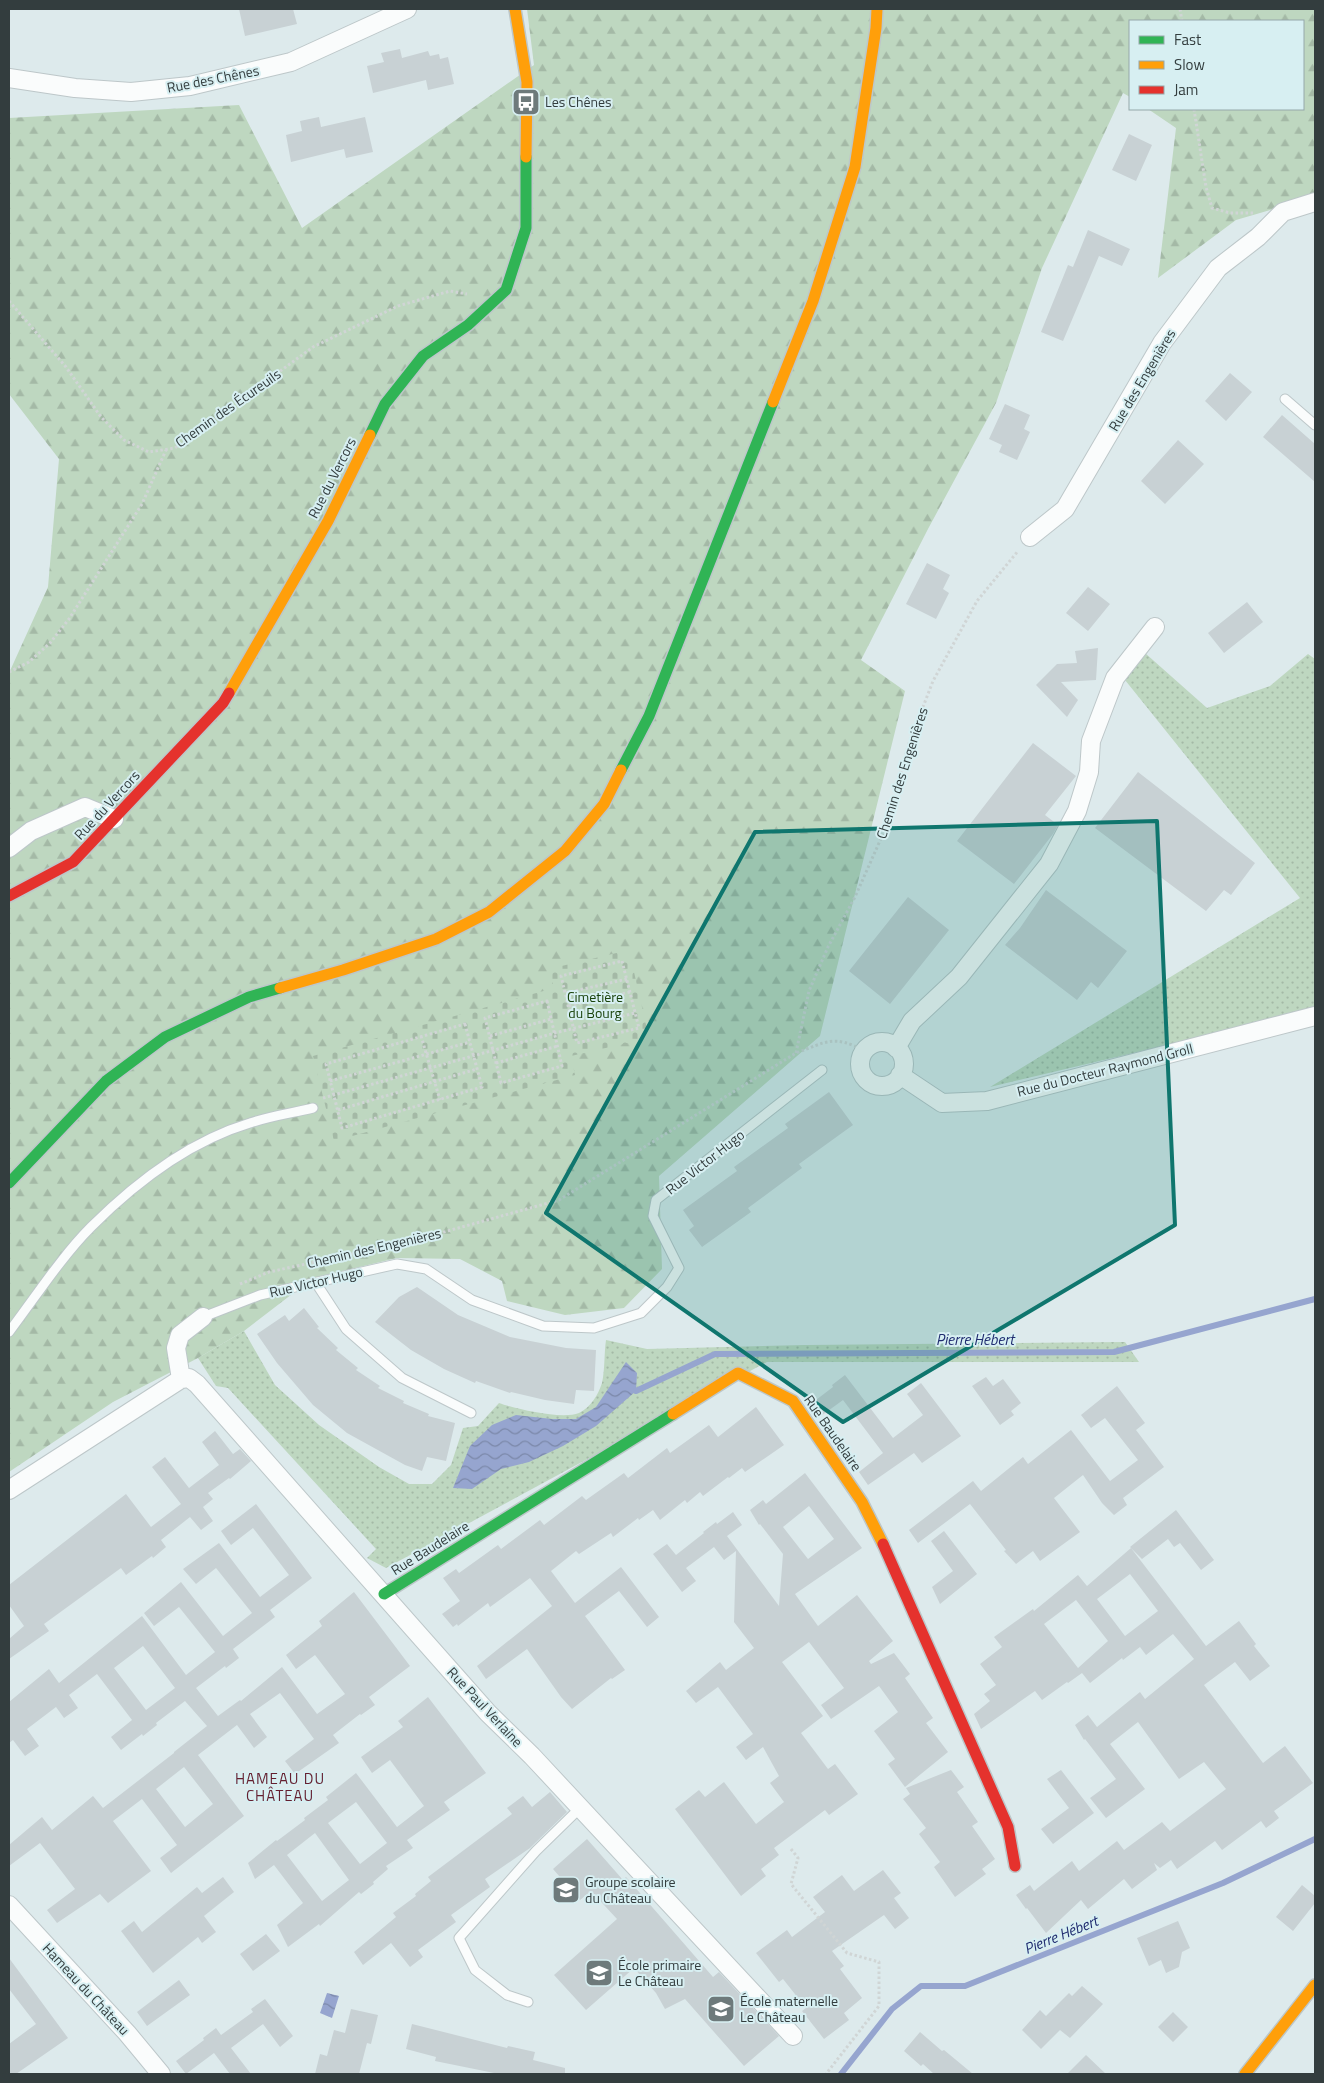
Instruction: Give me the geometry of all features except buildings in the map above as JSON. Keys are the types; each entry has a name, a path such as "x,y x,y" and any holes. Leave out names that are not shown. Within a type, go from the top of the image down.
{"street":[{"name":"Rue des Chênes","path":"9,78 74,88 131,92 190,86 291,62 407,9"},
{"name":"Rue du Vercors","path":"9,896 73,862 224,703 328,521 385,404 423,356 468,325 506,290 526,228 527,82 515,9"},
{"path":"9,1183 106,1081 165,1037 249,997 343,970 436,939 489,912 565,851 604,804 649,716 813,301 855,167 876,28 877,9"},
{"name":"Rue des Engenières","path":"1030,537 1065,509 1162,343 1218,268 1258,237 1283,212 1315,202"},
{"path":"896,1048 912,1021 959,977 1049,864 1077,811 1089,772 1091,741 1115,678 1154,627"},
{"path":"9,848 30,831 85,807 114,819"},
{"name":"Rue du Docteur Raymond Groll","path":"900,1075 942,1103 987,1101 1315,1016"},
{"path":"878,1043 886,1043 896,1048 903,1059 900,1075 894,1082 886,1085 869,1082 860,1067 865,1051 878,1043"},
{"path":"9,1490 181,1379 176,1348 180,1335 203,1316"},
{"name":"Rue Baudelaire","path":"384,1594 738,1373 793,1401 862,1502 890,1558 1008,1827 1015,1866"},
{"name":"Rue Paul Verlaine","path":"181,1379 189,1378 197,1384 488,1713 532,1756 793,2036"},
{"name":"Hameau du Château","path":"9,1906 127,2033 162,2074"},
{"path":"1245,2074 1315,1985"}],"lane":[{"path":"1285,399 1315,425"},
{"name":"Rue Victor Hugo","path":"203,1316 260,1295 397,1264 426,1269 472,1300 543,1326 594,1328 641,1312 667,1288 679,1268 653,1216 656,1200 822,1070"},
{"path":"9,1332 90,1228 169,1162 210,1140 249,1123 313,1108"},
{"path":"316,1283 346,1329 402,1378 471,1413"},
{"path":"528,2002 507,1995 475,1970 459,1938 536,1852 580,1808"}],"path":[{"path":"1194,110 1206,187 1212,208 1230,213 1283,212"},
{"name":"Chemin des Écureuils","path":"9,301 66,367 101,417 124,440 149,452 175,448 312,347 398,306 450,291 496,300"},
{"path":"9,672 29,662 50,643 69,619 142,504 166,449"},
{"name":"Chemin des Engenières","path":"796,1053 809,991 828,947 855,898 887,825 908,746 933,680 977,601 1030,537"},
{"path":"622,961 627,979 638,1028 577,1043 561,976 622,961"},
{"path":"566,993 627,979"},
{"path":"569,1006 630,992"},
{"path":"546,1001 551,1019 562,1066 501,1083 485,1018 546,1001"},
{"path":"313,1108 311,1101 555,1033 635,1013"},
{"path":"490,1036 551,1019"},
{"path":"465,1024 482,1088 342,1128 326,1064 421,1036 465,1024"},
{"path":"421,1036 440,1100"},
{"name":"Chemin des Engenières","path":"234,1286 269,1272 408,1242 559,1200 796,1053 833,1040 854,1045 865,1051"},
{"path":"330,1081 470,1042"},
{"path":"496,1063 558,1046"},
{"path":"338,1110 477,1069"},
{"path":"791,1849 798,1858 791,1884 847,1953 879,1962 879,2006 826,2074"}],"highlighted area":[{"path":"1157,821 1175,1225 843,1422 546,1213 755,832"}],"green space":[{"path":"527,9 1315,9 1315,197 1236,220 1158,278 1176,128 1149,110 1304,110 1304,20 1129,20 1129,96 1123,93 1042,268 996,403 928,529 861,660 905,691 820,1036 659,1176 662,1269 624,1308 565,1315 507,1301 502,1281 460,1259 397,1258 313,1278 244,1331 198,1358 113,1402 9,1472 9,673 48,587 59,459 9,394 9,118 239,105 302,228 534,65"},
{"path":"1145,653 1207,708 1270,686 1308,654 1315,659 1315,1010 990,1087 1300,898 1125,680"},
{"name":"Cimetière du Bourg","path":"629,950 649,1038 571,1056 575,1075 334,1141 313,1056 554,988 549,969"},
{"path":"244,1331 275,1385 319,1425 379,1467 409,1484 432,1484 451,1465 463,1428 478,1426 499,1403 527,1411 551,1414 571,1415 579,1413 594,1400 602,1383 606,1340 647,1349 805,1345 1125,1342 1139,1362 767,1362 386,1568 367,1558 376,1549 228,1388 216,1386 198,1358"}],"water":[{"path":"626,1362 637,1373 636,1391 596,1426 563,1446 529,1462 501,1469 472,1489 453,1488 470,1446 492,1425 516,1415 552,1419 576,1419 596,1407"},
{"path":"327,1993 339,1996 332,2018 320,2013"}],"waterway":[{"name":"Pierre Hébert","path":"636,1391 715,1354 1114,1352 1315,1299"},
{"name":"Pierre Hébert","path":"841,2074 892,2009 921,1986 965,1986 1223,1883 1315,1839"}],"traffic: fast":[{"path":"370,435 385,404 423,356 468,325 506,290 526,228 526,157"},
{"path":"621,770 649,716 773,402"},
{"path":"9,1183 106,1081 165,1037 249,997 280,988"},
{"path":"384,1594 673,1414"}],"traffic: slow":[{"path":"515,9 527,82 526,157"},
{"path":"773,402 813,301 855,167 876,28 877,9"},
{"path":"229,693 328,521 370,435"},
{"path":"280,988 343,970 436,939 489,912 565,851 604,804 621,770"},
{"path":"673,1414 738,1373 793,1401 862,1502 883,1544"},
{"path":"1245,2074 1315,1985"}],"traffic: jam":[{"path":"9,896 73,862 223,703 229,693"},
{"path":"883,1544 1008,1827 1015,1866"}],"place":[{"name":"Les Chênes","path":"526,102"},
{"name":"Groupe scolaire du Château","path":"566,1890"},
{"name":"École primaire Le Château","path":"599,1973"},
{"name":"École maternelle Le Château","path":"721,2009"}],"district":[{"name":"HAMEAU DU CHÂTEAU","path":"280,1788"}]}
